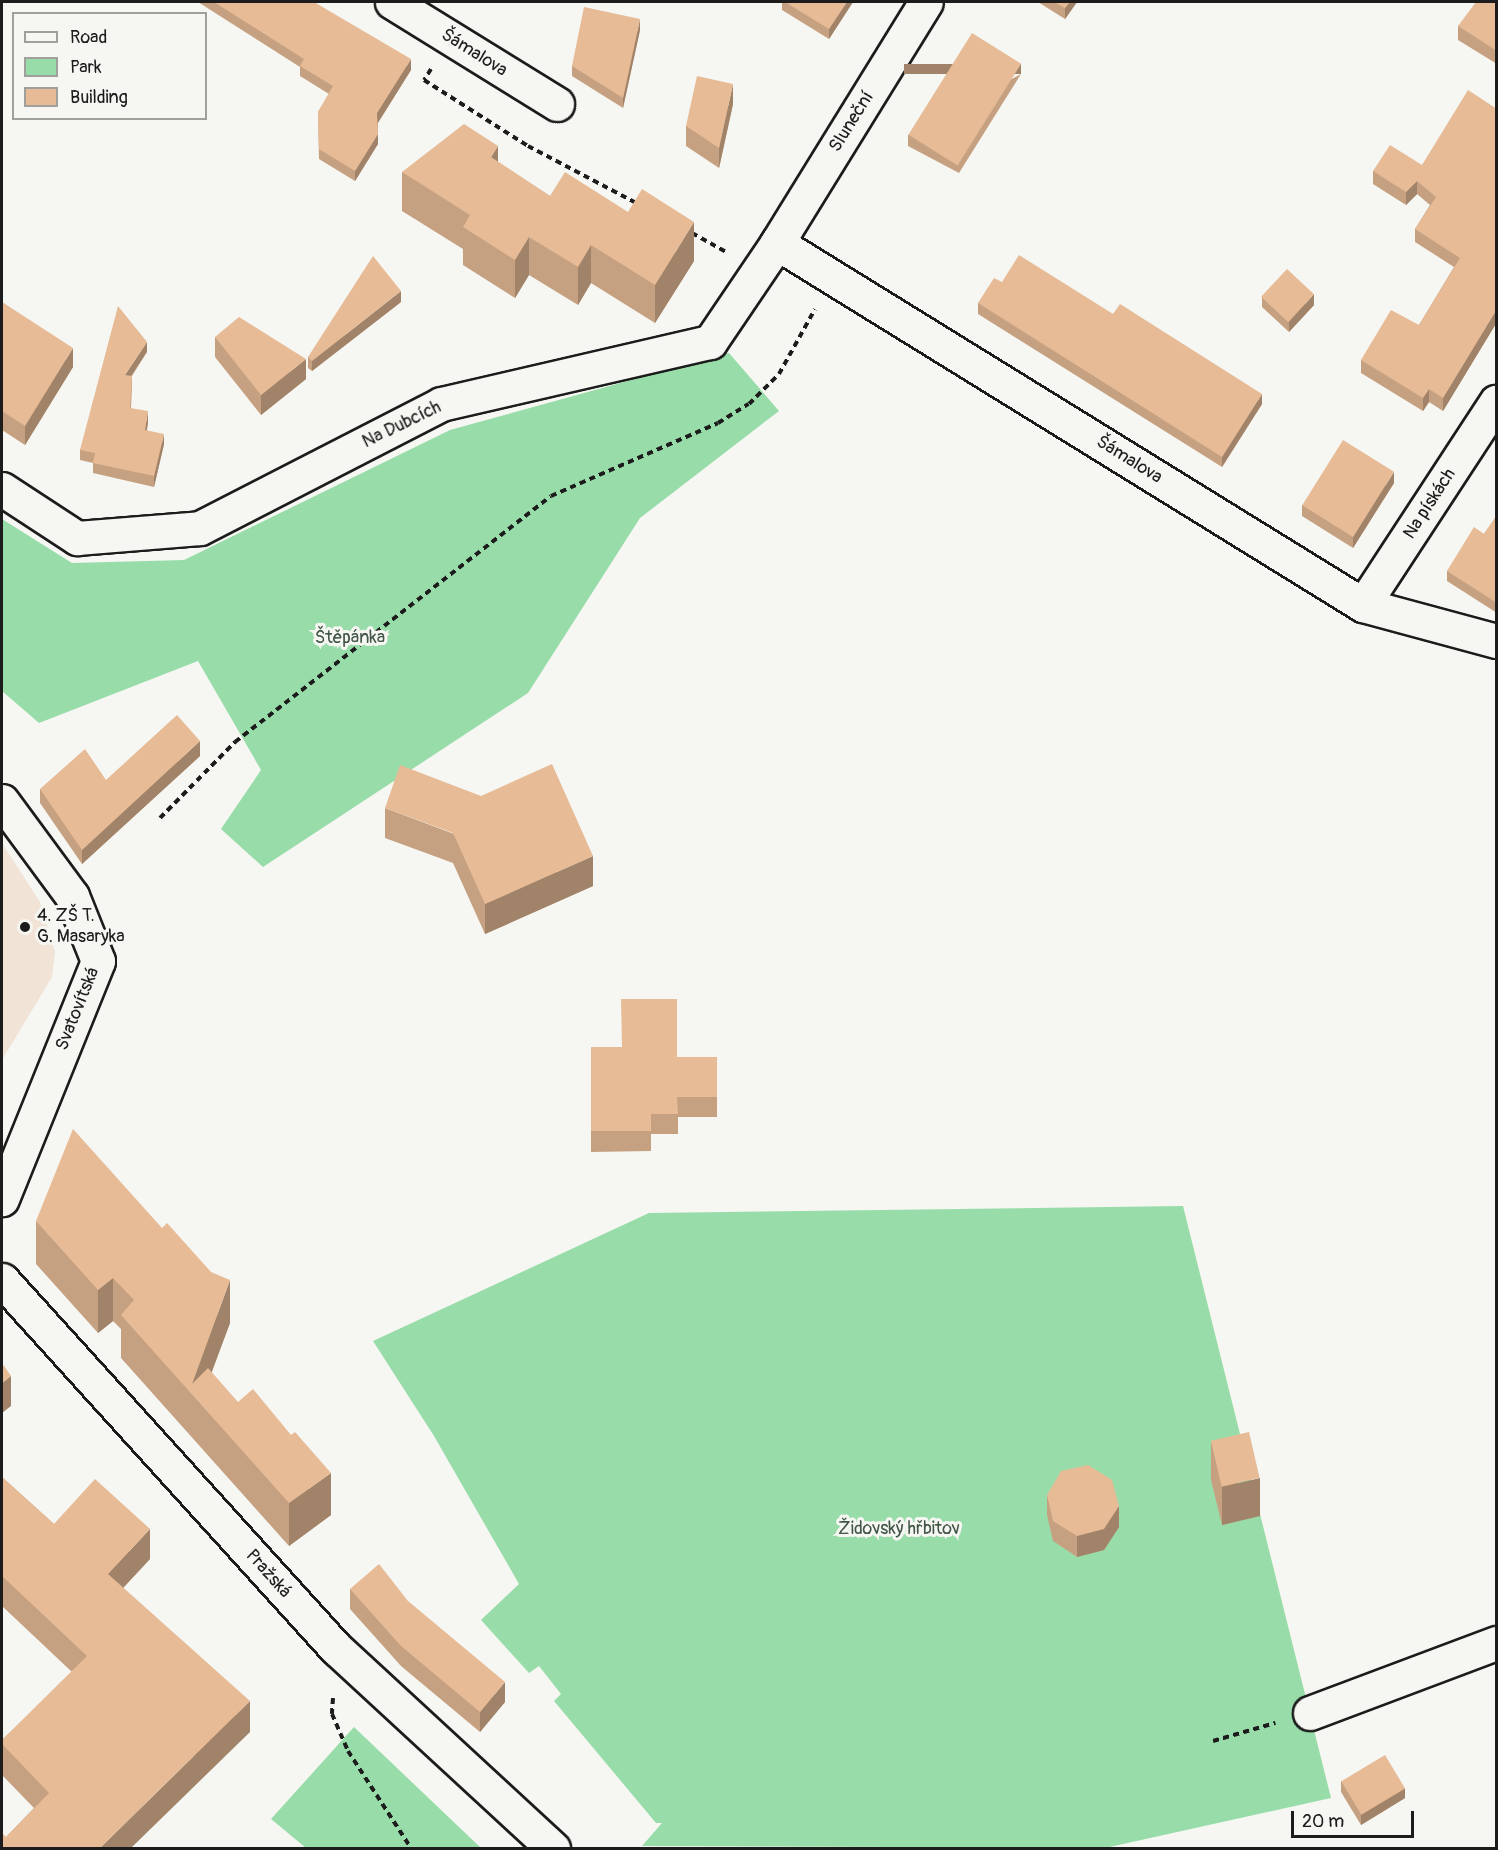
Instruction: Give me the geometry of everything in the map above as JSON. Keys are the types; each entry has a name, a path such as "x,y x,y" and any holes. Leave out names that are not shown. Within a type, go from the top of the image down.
{"street":[{"name":"Šámalova","path":"392,2 557,104"},
{"name":"Sluneční","path":"777,243 926,2"},
{"name":"Šámalova","path":"777,243 1363,605 1497,641"},
{"name":"Na Dubcích","path":"2,489 77,538 200,528 441,404 710,342 777,243"},
{"name":"Na pískách","path":"1363,605 1497,402"},
{"name":"Svatovítská","path":"2,801 72,896 98,961 2,1199"},
{"name":"Pražská","path":"2,1280 336,1649 553,1848"},
{"path":"1310,1713 1497,1643"}],"path":[{"path":"450,38 424,80 528,146 643,207"},
{"path":"685,229 757,272"},
{"path":"160,818 235,742 551,496 718,423 749,404 779,375 832,277"},
{"path":"336,1649 332,1714 348,1751 411,1848"},
{"path":"1213,1740 1310,1713"}],"shaded area":[{"name":"4. ZŠ T. G. Masaryka","path":"2,843 40,902 55,952 52,977 2,1060"}],"green space":[{"name":"Štěpánka","path":"729,353 779,411 640,518 528,693 263,867 221,829 261,770 198,661 39,723 2,691 2,519 72,563 184,560 450,430"},
{"name":"Židovský hřbitov","path":"1183,1206 1331,1798 1105,1848 642,1846 662,1823 656,1823 554,1701 561,1694 539,1666 529,1673 481,1620 519,1584 434,1436 373,1341 649,1213"},
{"path":"354,1727 481,1848 306,1848 271,1819"}],"building":[{"path":"214,2 314,2 411,59 377,113 378,134 355,171 319,149 318,112 333,86 300,66 304,59"},
{"path":"785,2 847,2 829,29"},
{"path":"1054,2 1070,2 1065,8"},
{"path":"1476,2 1497,2 1497,51 1458,26"},
{"path":"584,7 640,19 623,98 572,66"},
{"path":"972,33 1021,64 958,166 908,135"},
{"path":"697,76 733,84 719,148 686,126"},
{"path":"1468,90 1497,109 1497,309 1443,398 1429,389 1423,398 1361,360 1391,310 1419,325 1460,258 1415,229 1436,197 1417,181 1406,192 1373,171 1390,145 1422,165"},
{"path":"464,124 498,146 491,157 550,196 565,172 628,212 642,189 694,222 655,285 591,245 578,267 529,237 515,260 463,227 470,215 402,172"},
{"path":"1019,255 1113,314 1120,304 1262,394 1222,457 978,303 994,278 1002,282"},
{"path":"373,256 401,291 312,361 308,357"},
{"path":"1287,269 1314,294 1288,322 1261,297"},
{"path":"2,302 73,348 25,426 2,411"},
{"path":"118,306 147,342 125,375 132,376 130,408 148,411 145,430 164,434 154,476 93,463 95,453 80,450"},
{"path":"239,317 306,359 261,395 215,337"},
{"path":"1343,440 1394,472 1353,537 1302,505"},
{"path":"1497,515 1497,603 1447,571 1474,527 1484,534"},
{"path":"177,715 200,741 82,850 40,789 85,749 106,780"},
{"path":"552,764 593,856 485,904 453,833 385,808 400,765 481,796"},
{"path":"621,999 677,999 677,1057 717,1057 717,1097 677,1097 678,1114 651,1114 651,1131 591,1131 591,1047 622,1047"},
{"path":"73,1129 162,1228 167,1223 211,1272 230,1280 192,1384 208,1368 238,1402 253,1389 291,1435 295,1432 331,1473 289,1503 121,1315 134,1300 113,1278 98,1290 36,1221"},
{"path":"2,1363 11,1376 2,1383"},
{"path":"1249,1432 1260,1478 1222,1487 1211,1441"},
{"path":"1088,1465 1112,1480 1119,1506 1104,1529 1077,1536 1053,1521 1047,1495 1061,1471"},
{"path":"2,1477 54,1524 95,1479 150,1529 108,1574 250,1701 100,1848 2,1848 2,1833 6,1837 49,1793 2,1744 2,1740 87,1656 2,1576"},
{"path":"379,1564 408,1601 505,1682 480,1712 401,1646 350,1589"},
{"path":"1385,1755 1405,1788 1361,1815 1341,1781"}],"place":[{"name":"4. ZŠ T. G. Masaryka","path":"25,927"}]}
